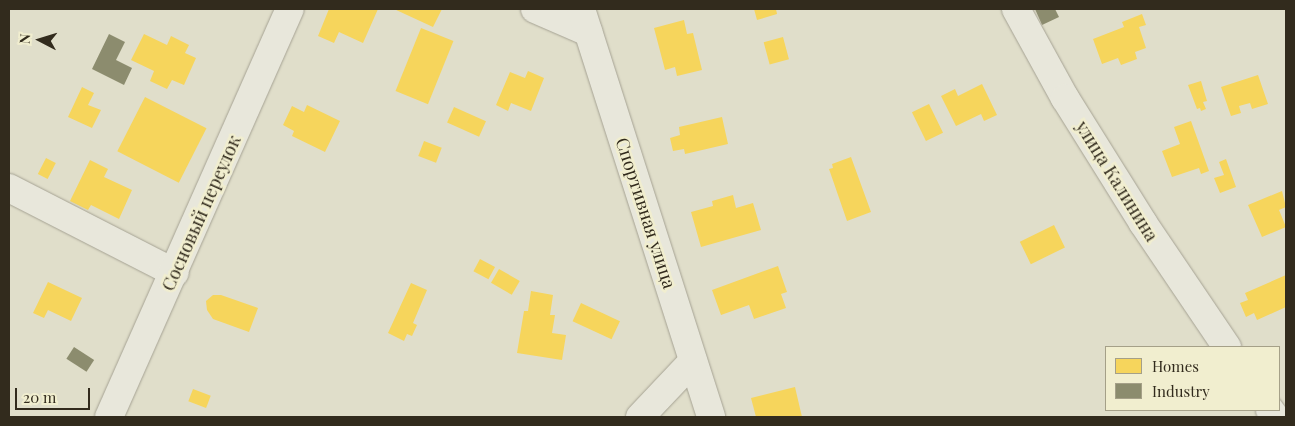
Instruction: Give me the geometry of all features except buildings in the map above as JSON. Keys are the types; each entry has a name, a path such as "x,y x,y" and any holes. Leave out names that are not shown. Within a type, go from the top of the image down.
{"street":[{"name":"Сосновый переулок","path":"109,417 175,273 290,9"},
{"path":"535,9 584,20"},
{"name":"улица Калинина","path":"1016,9 1064,98 1143,223 1226,346"},
{"name":"Спортивная улица","path":"584,20 711,417"},
{"path":"9,188 175,273"},
{"path":"640,417 694,361"}]}
